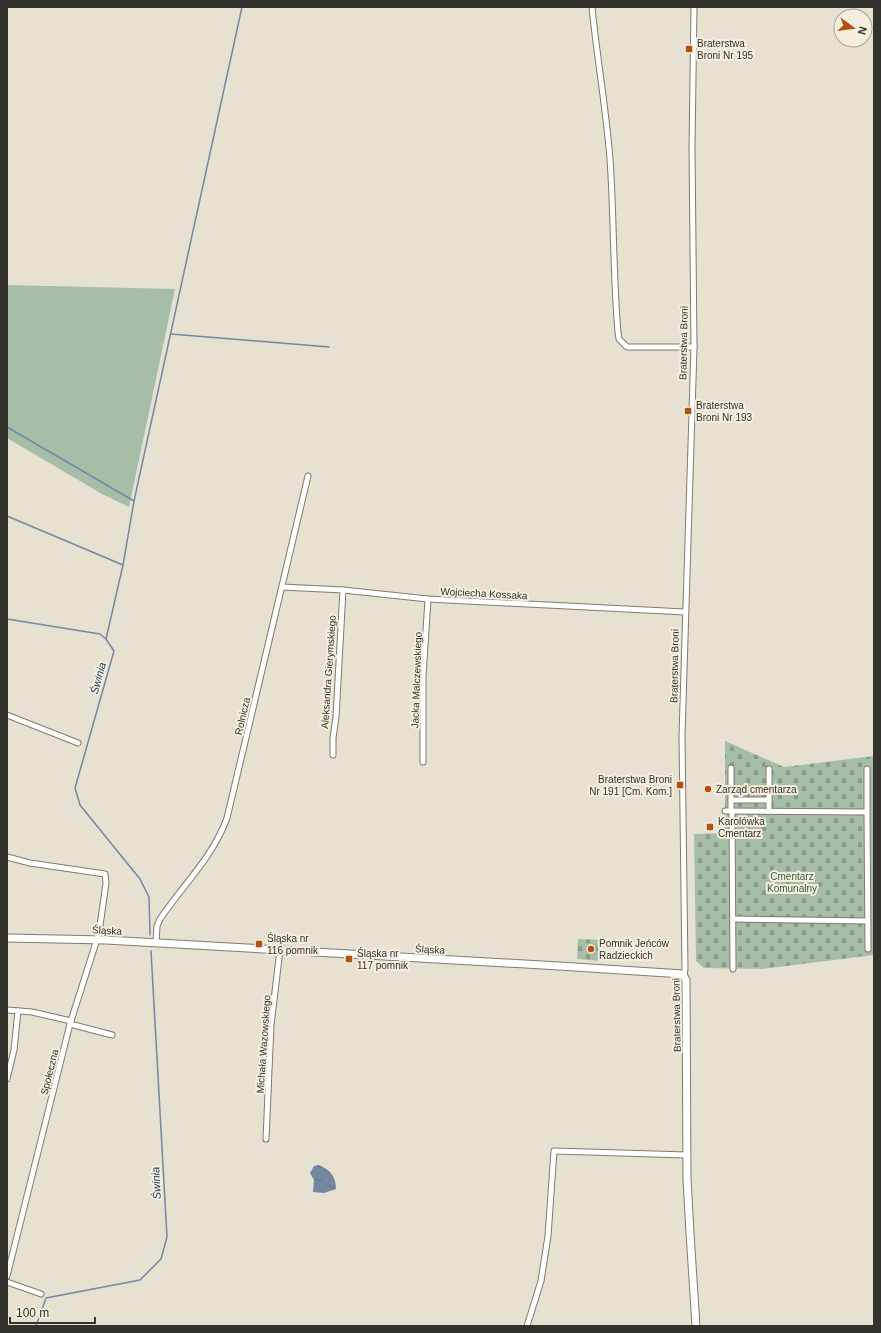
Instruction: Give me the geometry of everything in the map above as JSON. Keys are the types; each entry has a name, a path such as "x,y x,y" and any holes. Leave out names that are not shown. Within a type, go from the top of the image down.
{"street":[{"path":"592,7 609,151 619,339 627,346 694,347"},
{"name":"Braterstwa Broni","path":"694,7 692,147 694,347 682,736 686,969 684,976 686,988 687,1156 696,1326"},
{"name":"Rolnicza","path":"156,943 157,926 160,919 213,847 224,826 232,800 308,476"},
{"name":"Wojciecha Kossaka","path":"282,587 343,590 428,599 685,612"},
{"name":"Aleksandra Gierymskiego","path":"333,755 343,590"},
{"name":"Jacka Malczewskiego","path":"423,762 423,676 428,599"},
{"path":"7,715 78,743"},
{"path":"731,768 731,800 729,811 733,919 733,969"},
{"path":"769,812 770,769"},
{"path":"867,769 868,949"},
{"path":"731,800 769,800"},
{"path":"729,811 867,812"},
{"name":"Społeczna","path":"7,857 30,863 105,874 106,883 97,940 70,1022 7,1276"},
{"path":"733,919 868,921"},
{"name":"Śląska","path":"7,938 156,943 559,966 681,974 684,976"},
{"name":"Michała Wazowskiego","path":"266,1139 271,1025 280,950"},
{"path":"7,1010 32,1012 112,1035"},
{"path":"7,1079 14,1050 18,1011"},
{"path":"527,1326 541,1281 548,1236 554,1151 687,1156"},
{"path":"7,1282 40,1294"}],"green space":[{"path":"7,285 175,289 129,507 102,494 7,438"},
{"name":"Cmentarz Komunalny","path":"725,741 784,767 874,756 874,955 761,969 704,968 696,961 694,834 725,833"},
{"path":"578,939 601,940 600,961 577,959"}],"water":[{"path":"319,1165 332,1174 335,1180 336,1189 324,1193 313,1192 314,1180 310,1173 314,1166"}],"waterway":[{"path":"134,501 242,7"},
{"path":"171,334 329,347"},
{"name":"Świnia","path":"7,427 134,501 123,565 106,639 114,651 75,788 80,805 140,879 149,897 150,935"},
{"path":"7,516 123,565"},
{"path":"7,619 100,634 106,639"},
{"name":"Świnia","path":"36,1326 46,1298 140,1280 161,1259 167,1237 151,951"}],"place":[{"name":"Braterstwa Broni Nr 195","path":"689,49"},
{"name":"Braterstwa Broni Nr 193","path":"688,411"},
{"name":"Braterstwa Broni Nr 191 [Cm. Kom.]","path":"680,785"},
{"name":"Zarząd cmentarza","path":"708,789"},
{"name":"Karolówka Cmentarz","path":"710,827"},
{"name":"Śląska nr 116 pomnik","path":"259,944"},
{"name":"Pomnik Jeńców Radzieckich","path":"591,949"},
{"name":"Śląska nr 117 pomnik","path":"349,959"}]}
